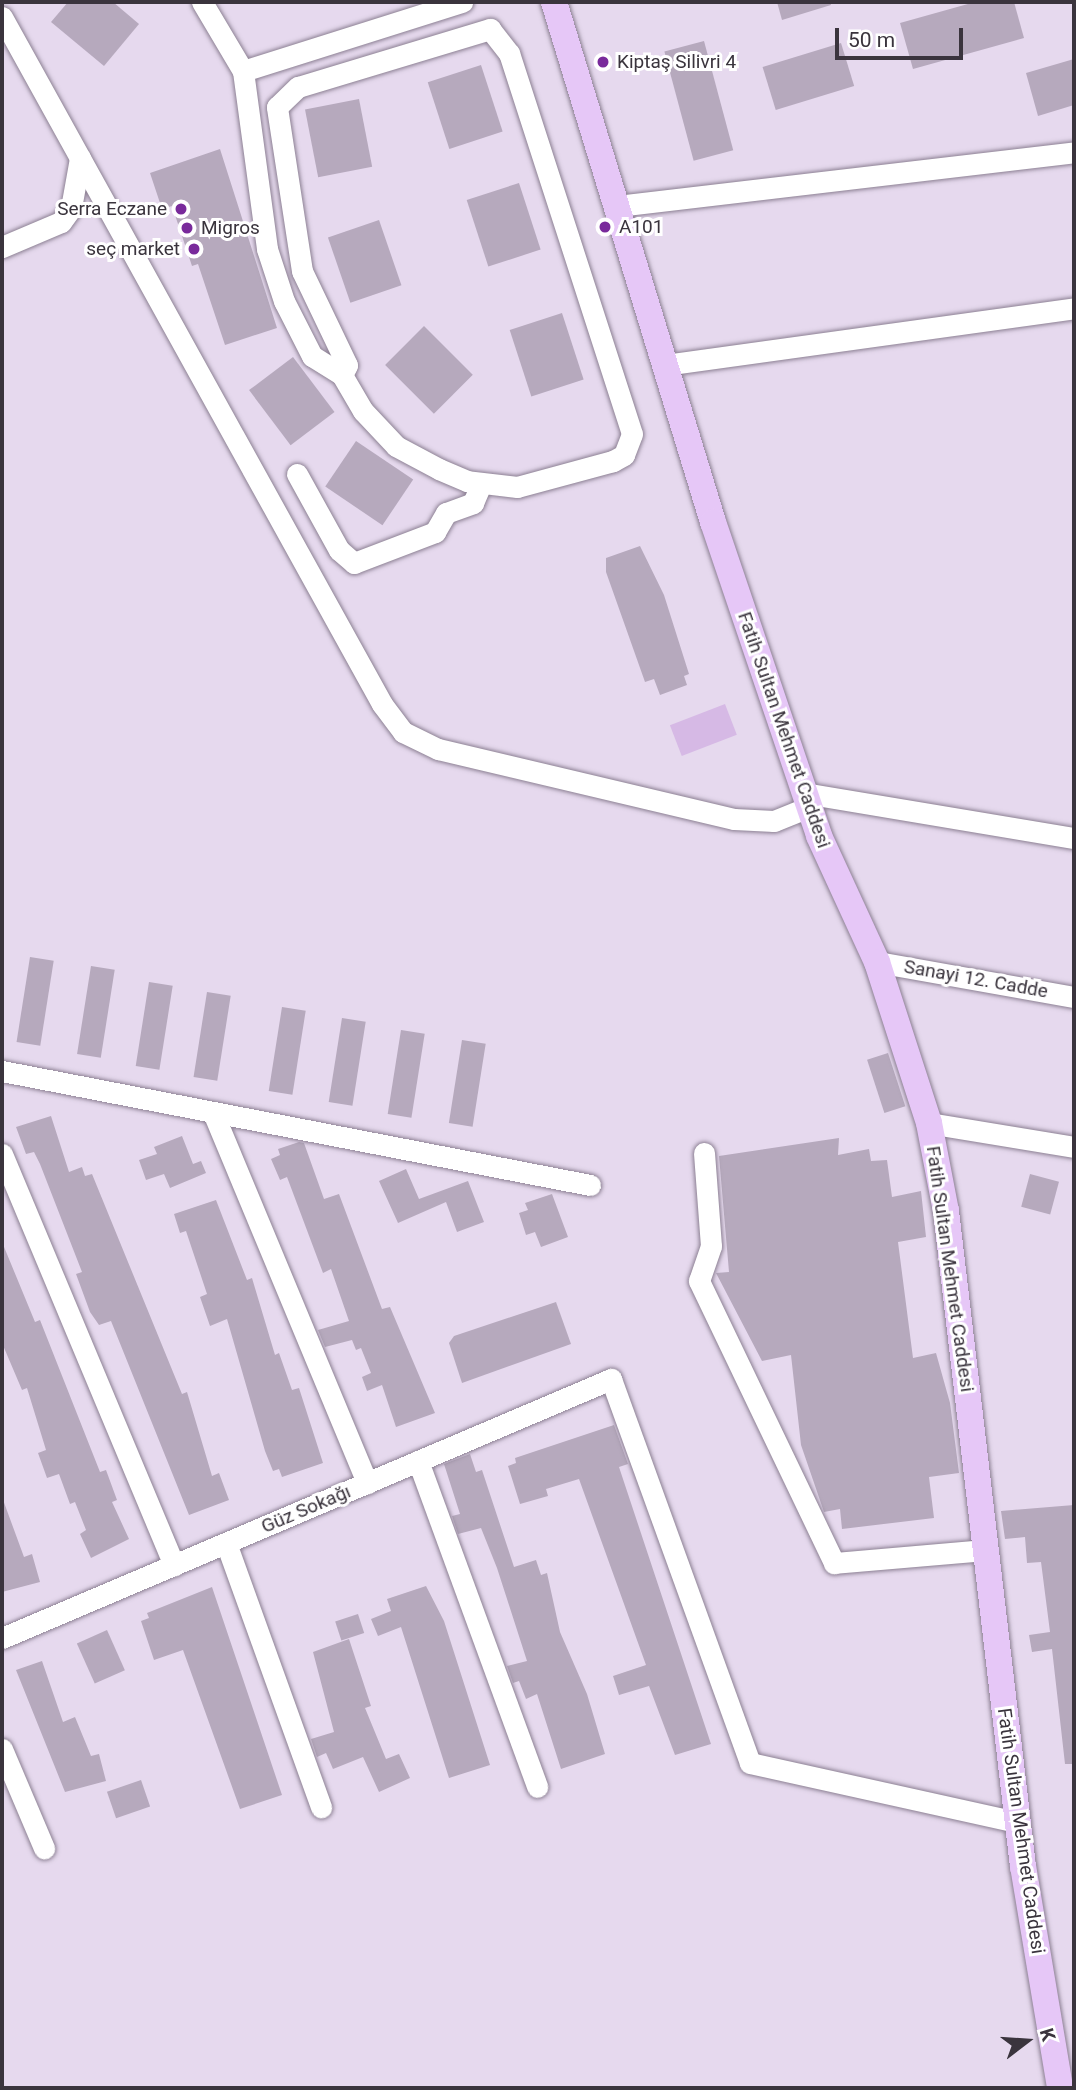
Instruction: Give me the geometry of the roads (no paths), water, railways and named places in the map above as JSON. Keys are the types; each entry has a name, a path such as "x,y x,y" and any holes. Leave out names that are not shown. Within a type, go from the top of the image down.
{"main road":[{"name":"Fatih Sultan Mehmet Caddesi","path":"554,2 665,365 807,800 877,961 929,1123 946,1211 1017,1822 1060,2088"}],"street":[{"path":"202,2 243,71 267,249 284,301 312,356 342,374 363,411 396,446 439,470 481,484 535,485 613,461 624,455 632,434 509,52 490,29 298,88 277,107 302,271 347,365 342,374"},
{"path":"243,71 462,2"},
{"path":"2,17 382,704 403,732 438,749 734,819 774,821 807,800 1074,838"},
{"path":"617,206 1074,152"},
{"path":"2,247 61,222 71,208 80,158"},
{"path":"665,365 1074,308"},
{"path":"297,474 339,550 354,563 435,532 446,513 473,503 481,484"},
{"name":"Sanayi 12. Cadde","path":"877,961 1074,997"},
{"path":"2,1071 214,1115 590,1185"},
{"path":"214,1115 367,1483"},
{"path":"929,1123 1074,1147"},
{"path":"704,1153 711,1245 699,1281 834,1563 986,1550"},
{"path":"2,1154 174,1565"},
{"name":"Güz Sokağı","path":"2,1638 611,1379 750,1763 1017,1822"},
{"path":"418,1461 537,1787"},
{"path":"226,1543 321,1807"},
{"path":"2,1749 44,1848"}],"place":[{"name":"Kiptaş Silivri 4","path":"603,62"},
{"name":"Serra Eczane","path":"181,209"},
{"name":"A101","path":"605,227"},
{"name":"Migros","path":"187,228"},
{"name":"seç market","path":"194,249"}]}
